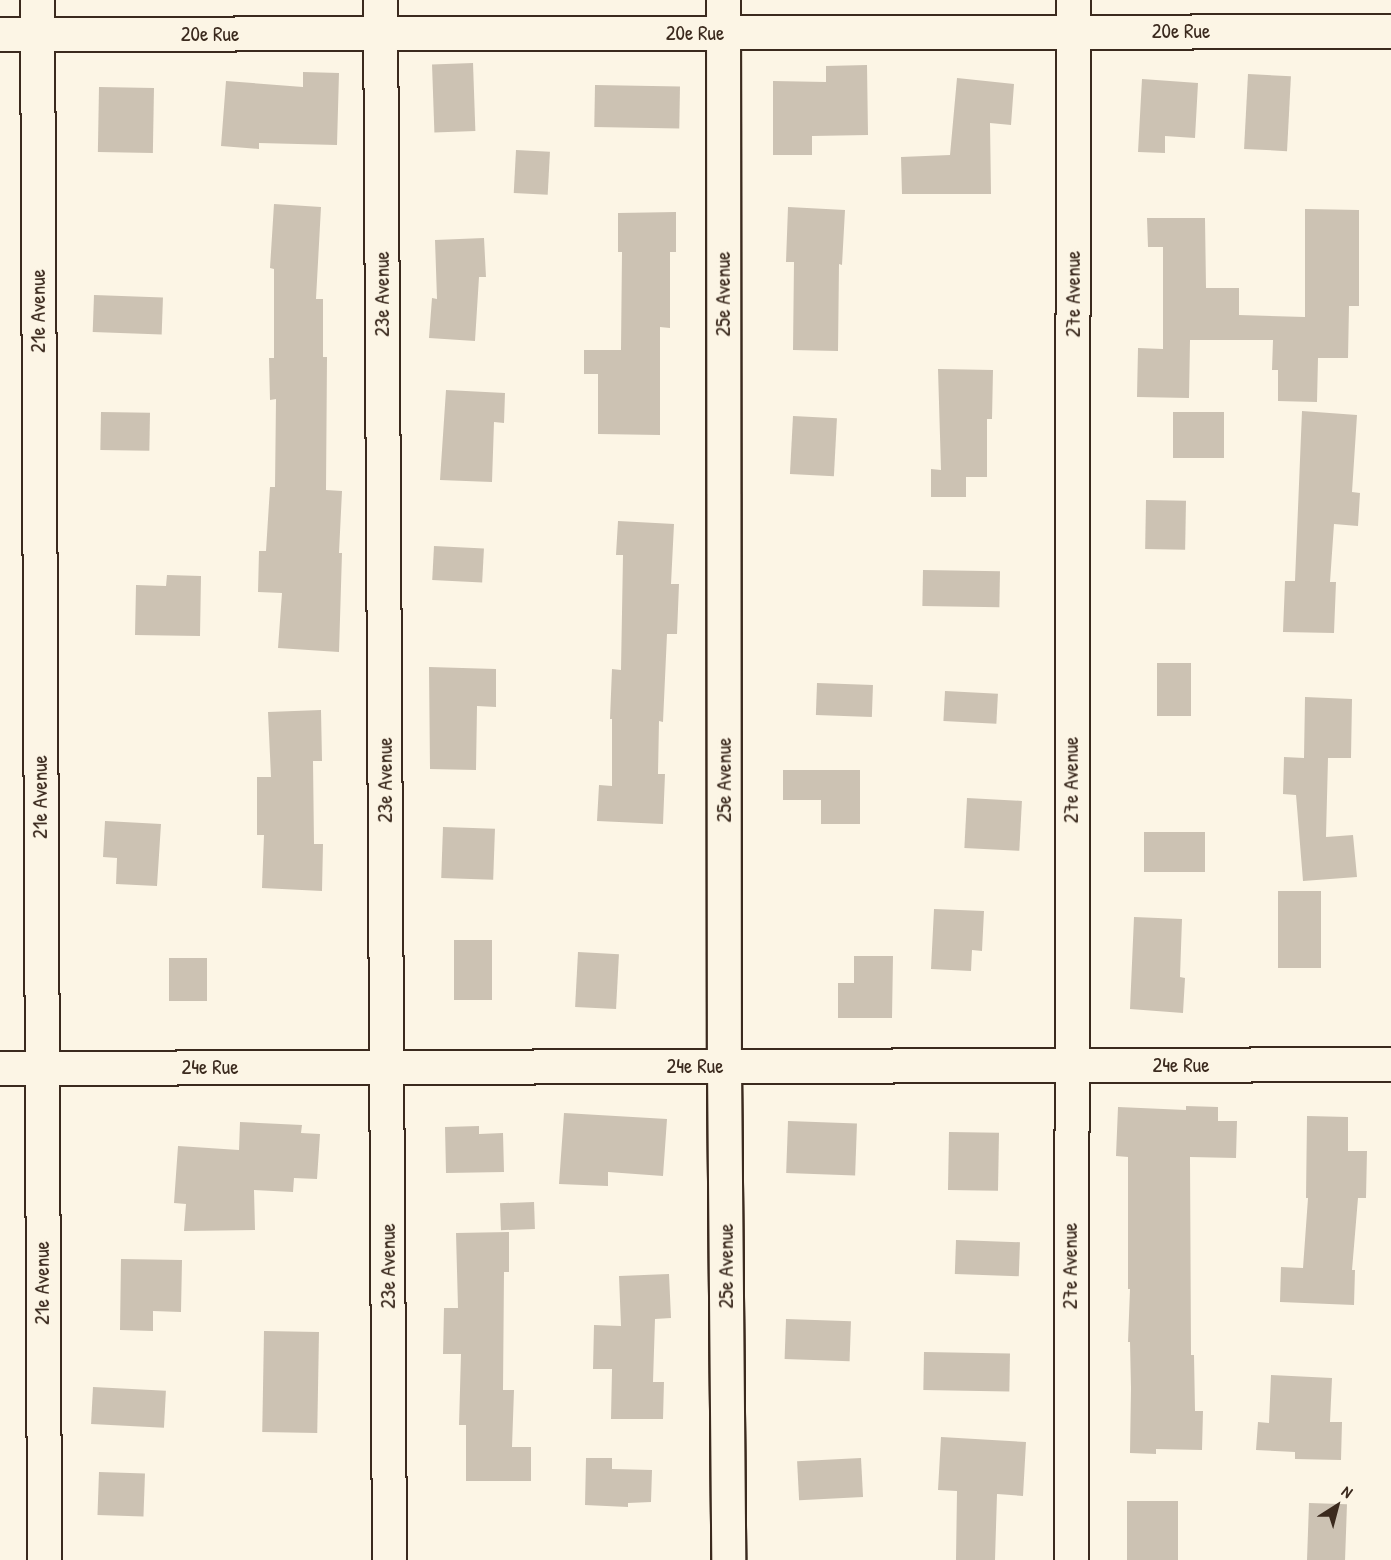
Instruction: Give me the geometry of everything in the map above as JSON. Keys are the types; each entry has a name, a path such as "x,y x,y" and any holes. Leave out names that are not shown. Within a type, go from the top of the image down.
{"street":[{"name":"21e Avenue","path":"37,0 44,1560"},
{"name":"23e Avenue","path":"380,0 389,1560"},
{"name":"25e Avenue","path":"723,0 724,1066 728,1560"},
{"name":"20e Rue","path":"0,34 723,33 1074,16 1391,31"},
{"name":"27e Avenue","path":"1071,1560 1070,1065 1074,16"},
{"name":"24e Rue","path":"0,1068 1391,1064"}],"building":[{"path":"473,63 475,131 434,132 432,64"},
{"path":"867,65 868,135 812,136 812,155 773,155 773,81 826,82 826,66"},
{"path":"303,72 339,73 337,145 259,143 259,149 221,146 226,81 303,87"},
{"path":"1248,74 1291,76 1287,151 1244,149"},
{"path":"957,78 1014,84 1011,125 990,123 991,194 902,194 901,157 950,155"},
{"path":"1142,79 1198,83 1195,138 1165,136 1165,153 1138,152"},
{"path":"595,85 680,86 679,128 594,127"},
{"path":"99,87 154,88 153,153 98,152"},
{"path":"516,150 550,152 548,195 514,193"},
{"path":"274,204 321,207 316,299 323,299 323,357 327,357 326,490 342,491 339,553 342,553 339,652 278,648 282,593 258,592 259,551 266,551 270,487 275,487 276,399 270,400 269,358 274,358 274,269 270,268"},
{"path":"788,207 845,210 842,265 839,264 838,351 793,350 794,262 786,262"},
{"path":"1305,209 1359,210 1359,306 1349,306 1348,358 1318,358 1317,402 1278,401 1278,370 1272,370 1273,340 1190,340 1189,398 1137,397 1138,348 1163,349 1163,247 1148,247 1147,218 1205,218 1206,288 1239,288 1239,315 1305,317"},
{"path":"676,212 676,252 670,252 670,328 660,327 660,435 598,434 598,374 584,374 584,350 621,350 622,252 618,252 618,213"},
{"path":"484,238 486,277 479,277 475,341 429,338 432,298 437,299 435,240"},
{"path":"94,295 163,297 162,334 93,332"},
{"path":"938,369 993,370 992,419 987,419 987,477 966,477 966,497 931,497 931,469 941,470"},
{"path":"446,390 505,393 504,423 494,422 492,482 440,480"},
{"path":"1302,411 1357,415 1352,492 1360,493 1358,526 1334,524 1330,582 1336,582 1334,633 1283,632 1285,581 1295,581"},
{"path":"101,412 150,413 149,451 100,450"},
{"path":"1173,412 1224,412 1224,458 1173,458"},
{"path":"793,416 837,418 834,476 790,474"},
{"path":"1146,500 1186,501 1185,550 1145,549"},
{"path":"618,521 674,524 671,584 679,584 677,634 667,634 663,722 659,721 658,774 665,774 663,824 597,821 599,785 612,786 612,719 610,719 612,669 621,670 623,555 616,555"},
{"path":"434,546 484,549 482,583 432,580"},
{"path":"923,570 1000,571 999,607 922,606"},
{"path":"167,575 201,576 200,636 135,635 136,585 166,586"},
{"path":"1157,663 1191,663 1191,716 1157,716"},
{"path":"429,667 496,669 496,707 477,706 476,770 430,769"},
{"path":"817,683 873,685 872,717 816,715"},
{"path":"945,691 998,694 996,724 943,721"},
{"path":"1305,697 1352,699 1351,758 1328,758 1326,837 1353,835 1357,877 1303,881 1296,795 1283,794 1284,757 1304,758"},
{"path":"321,710 322,761 313,761 314,844 323,844 322,891 262,888 264,835 257,835 257,777 271,777 268,712"},
{"path":"783,770 860,770 860,824 821,824 821,800 783,800"},
{"path":"967,798 1022,801 1019,851 964,848"},
{"path":"105,821 161,824 157,886 116,884 117,858 103,857"},
{"path":"443,827 495,829 493,880 441,878"},
{"path":"1144,832 1205,832 1205,872 1144,872"},
{"path":"1278,891 1321,891 1321,968 1278,968"},
{"path":"934,909 984,911 982,951 972,950 971,971 931,969"},
{"path":"1134,917 1182,919 1180,977 1185,978 1183,1013 1130,1009"},
{"path":"454,940 492,940 492,1000 454,1000"},
{"path":"578,952 619,954 616,1009 575,1007"},
{"path":"854,956 893,956 892,1018 838,1018 838,983 854,983"},
{"path":"169,958 207,958 207,1001 169,1001"},
{"path":"1186,1106 1218,1107 1218,1121 1237,1121 1236,1158 1190,1157 1191,1355 1194,1355 1195,1411 1203,1411 1202,1450 1156,1449 1156,1454 1130,1453 1128,1157 1116,1156 1118,1107 1186,1110"},
{"path":"564,1113 667,1119 663,1176 608,1172 608,1186 559,1184"},
{"path":"1307,1116 1348,1117 1348,1151 1367,1151 1366,1198 1358,1198 1352,1270 1355,1270 1354,1305 1280,1302 1281,1267 1303,1268 1308,1198 1306,1198"},
{"path":"788,1121 857,1123 855,1175 786,1173"},
{"path":"240,1122 302,1125 301,1133 320,1134 317,1179 294,1178 293,1192 254,1190 255,1230 184,1231 186,1204 174,1203 178,1146 239,1150"},
{"path":"479,1126 479,1134 503,1133 504,1172 446,1173 445,1127"},
{"path":"949,1132 999,1133 998,1191 948,1190"},
{"path":"534,1202 535,1229 501,1230 500,1203"},
{"path":"509,1232 509,1272 504,1272 503,1390 514,1390 512,1447 531,1447 531,1481 466,1481 466,1425 459,1425 461,1354 443,1354 444,1308 458,1308 456,1233"},
{"path":"956,1240 1020,1242 1019,1276 955,1274"},
{"path":"121,1259 182,1260 181,1312 153,1311 153,1331 120,1330"},
{"path":"669,1274 671,1318 655,1319 653,1382 664,1382 663,1419 611,1419 612,1369 593,1369 594,1325 621,1326 619,1276"},
{"path":"786,1319 851,1321 850,1361 785,1359"},
{"path":"264,1331 319,1332 317,1433 262,1432"},
{"path":"924,1352 1010,1354 1009,1391 923,1390"},
{"path":"1271,1375 1332,1378 1330,1422 1342,1422 1341,1460 1295,1459 1295,1452 1256,1450 1258,1422 1269,1423"},
{"path":"93,1387 166,1391 164,1428 91,1424"},
{"path":"941,1437 1026,1442 1023,1496 997,1494 995,1560 956,1560 957,1491 938,1490"},
{"path":"586,1458 612,1458 612,1469 652,1470 651,1502 628,1503 628,1507 585,1505"},
{"path":"861,1458 863,1497 799,1500 797,1461"},
{"path":"99,1472 145,1474 143,1517 97,1515"},
{"path":"1127,1501 1178,1501 1178,1560 1127,1560"},
{"path":"1309,1503 1347,1504 1345,1560 1307,1560"}]}
